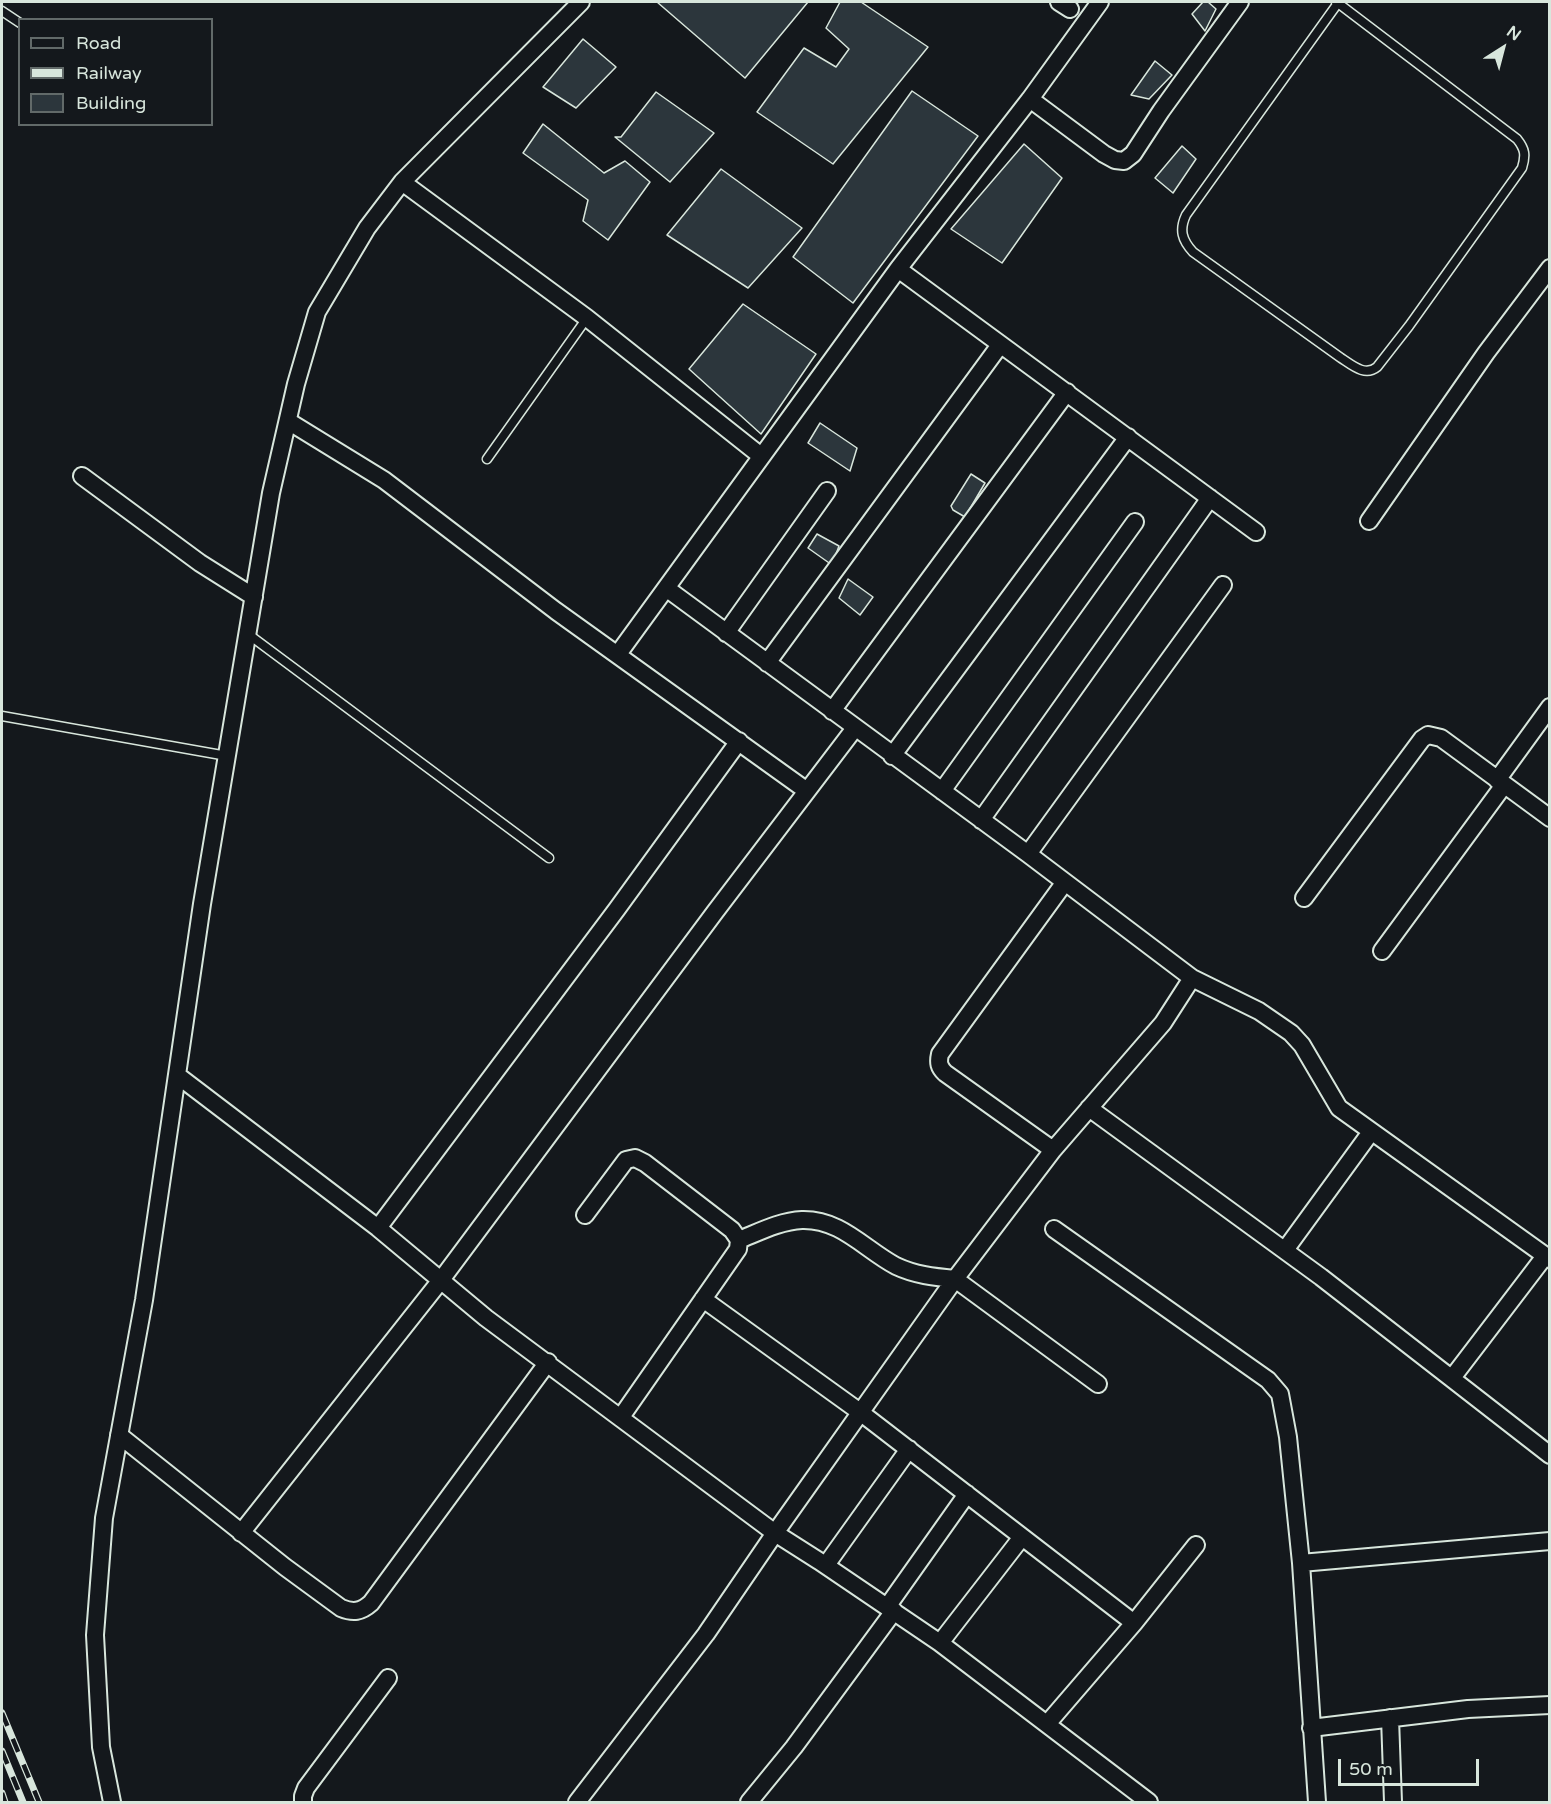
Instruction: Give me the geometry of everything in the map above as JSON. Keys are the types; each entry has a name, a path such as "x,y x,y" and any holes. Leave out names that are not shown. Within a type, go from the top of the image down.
{"street":[{"path":"112,1803 101,1747 94,1635 104,1518 144,1300 202,904 271,493 296,384 317,312 367,228 402,183 582,2"},
{"path":"618,654 898,269 1030,99 1100,2"},
{"path":"1030,99 1104,154 1124,161 1133,154 1161,111 1240,2"},
{"path":"402,183 587,318 761,456"},
{"path":"1369,521 1486,353 1550,268"},
{"path":"898,269 1256,532"},
{"path":"766,663 1000,345"},
{"path":"832,711 1067,392"},
{"path":"288,421 384,480 556,611 807,791"},
{"path":"892,756 1128,436"},
{"path":"82,476 200,563 254,597"},
{"path":"726,633 827,491"},
{"path":"981,820 1210,498"},
{"path":"942,791 1135,522"},
{"path":"1028,854 1223,585"},
{"path":"666,588 1028,854 1192,978 1259,1011 1291,1033 1302,1045 1339,1108 1547,1258 1452,1378"},
{"path":"1382,951 1501,782 1550,707"},
{"path":"241,1533 441,1280 855,728"},
{"path":"1304,898 1422,739 1428,735 1441,738 1550,818"},
{"path":"378,1228 617,909 739,741"},
{"path":"1053,1150 945,1073 939,1067 938,1060 940,1054 1065,882"},
{"path":"577,1803 682,1666 955,1279 1053,1150 1163,1023 1192,978"},
{"path":"177,1075 378,1228 486,1318 775,1533 940,1643 1149,1803"},
{"path":"1089,1108 1285,1251 1550,1455"},
{"path":"1285,1251 1371,1132"},
{"path":"585,1215 626,1160 634,1158 645,1163 732,1230 740,1240"},
{"path":"740,1240 777,1225 798,1220 813,1220 833,1225 894,1265 927,1277 955,1279 1098,1383"},
{"path":"1054,1229 1276,1387 1280,1394 1285,1410 1301,1563 1317,1803"},
{"path":"621,1417 738,1249 740,1240"},
{"path":"703,1299 860,1412 1134,1623"},
{"path":"119,1435 241,1533 341,1608 349,1612 359,1611 366,1608 548,1362"},
{"path":"826,1565 909,1449"},
{"path":"749,1803 794,1747 891,1609 967,1494"},
{"path":"940,1643 1022,1536"},
{"path":"1301,1563 1550,1541"},
{"path":"1047,1724 1134,1623 1196,1545"},
{"path":"303,1803 306,1788 388,1678"},
{"path":"1311,1728 1468,1709 1550,1705"},
{"path":"1390,1718 1393,1803"}],"lane":[{"path":"1337,2 1517,139 1524,148 1525,157 1522,168 1409,326 1377,367 1365,372 1341,358 1193,252 1185,243 1181,233 1186,215 1337,2"},
{"path":"2,11 18,22"},
{"path":"487,459 587,318"},
{"path":"248,634 549,858"},
{"path":"2,717 227,756"}],"building":[{"path":"657,2 808,2 745,78"},
{"path":"840,2 861,2 928,47 833,164 757,112 804,48 836,67 849,49 826,28"},
{"path":"1203,2 1208,2 1216,9 1205,31 1192,14"},
{"path":"583,39 616,67 576,108 543,87"},
{"path":"1155,61 1172,75 1149,99 1131,95"},
{"path":"912,91 978,136 853,303 793,257"},
{"path":"656,92 714,133 670,182 615,137 621,137"},
{"path":"543,124 604,173 625,161 650,182 608,240 583,221 588,200 523,153"},
{"path":"1024,144 1062,178 1002,263 951,229"},
{"path":"1182,146 1196,159 1173,193 1155,178"},
{"path":"721,169 802,228 748,288 667,235"},
{"path":"743,304 816,354 761,434 689,369"},
{"path":"820,423 857,448 850,471 808,443"},
{"path":"971,474 985,483 965,517 953,510 951,506"},
{"path":"817,534 839,546 832,565 808,548"},
{"path":"848,579 873,597 860,615 839,598"}],"railway":[{"path":"2,1713 39,1802"},
{"path":"2,1751 23,1802"},
{"path":"2,1793 5,1802"}]}
